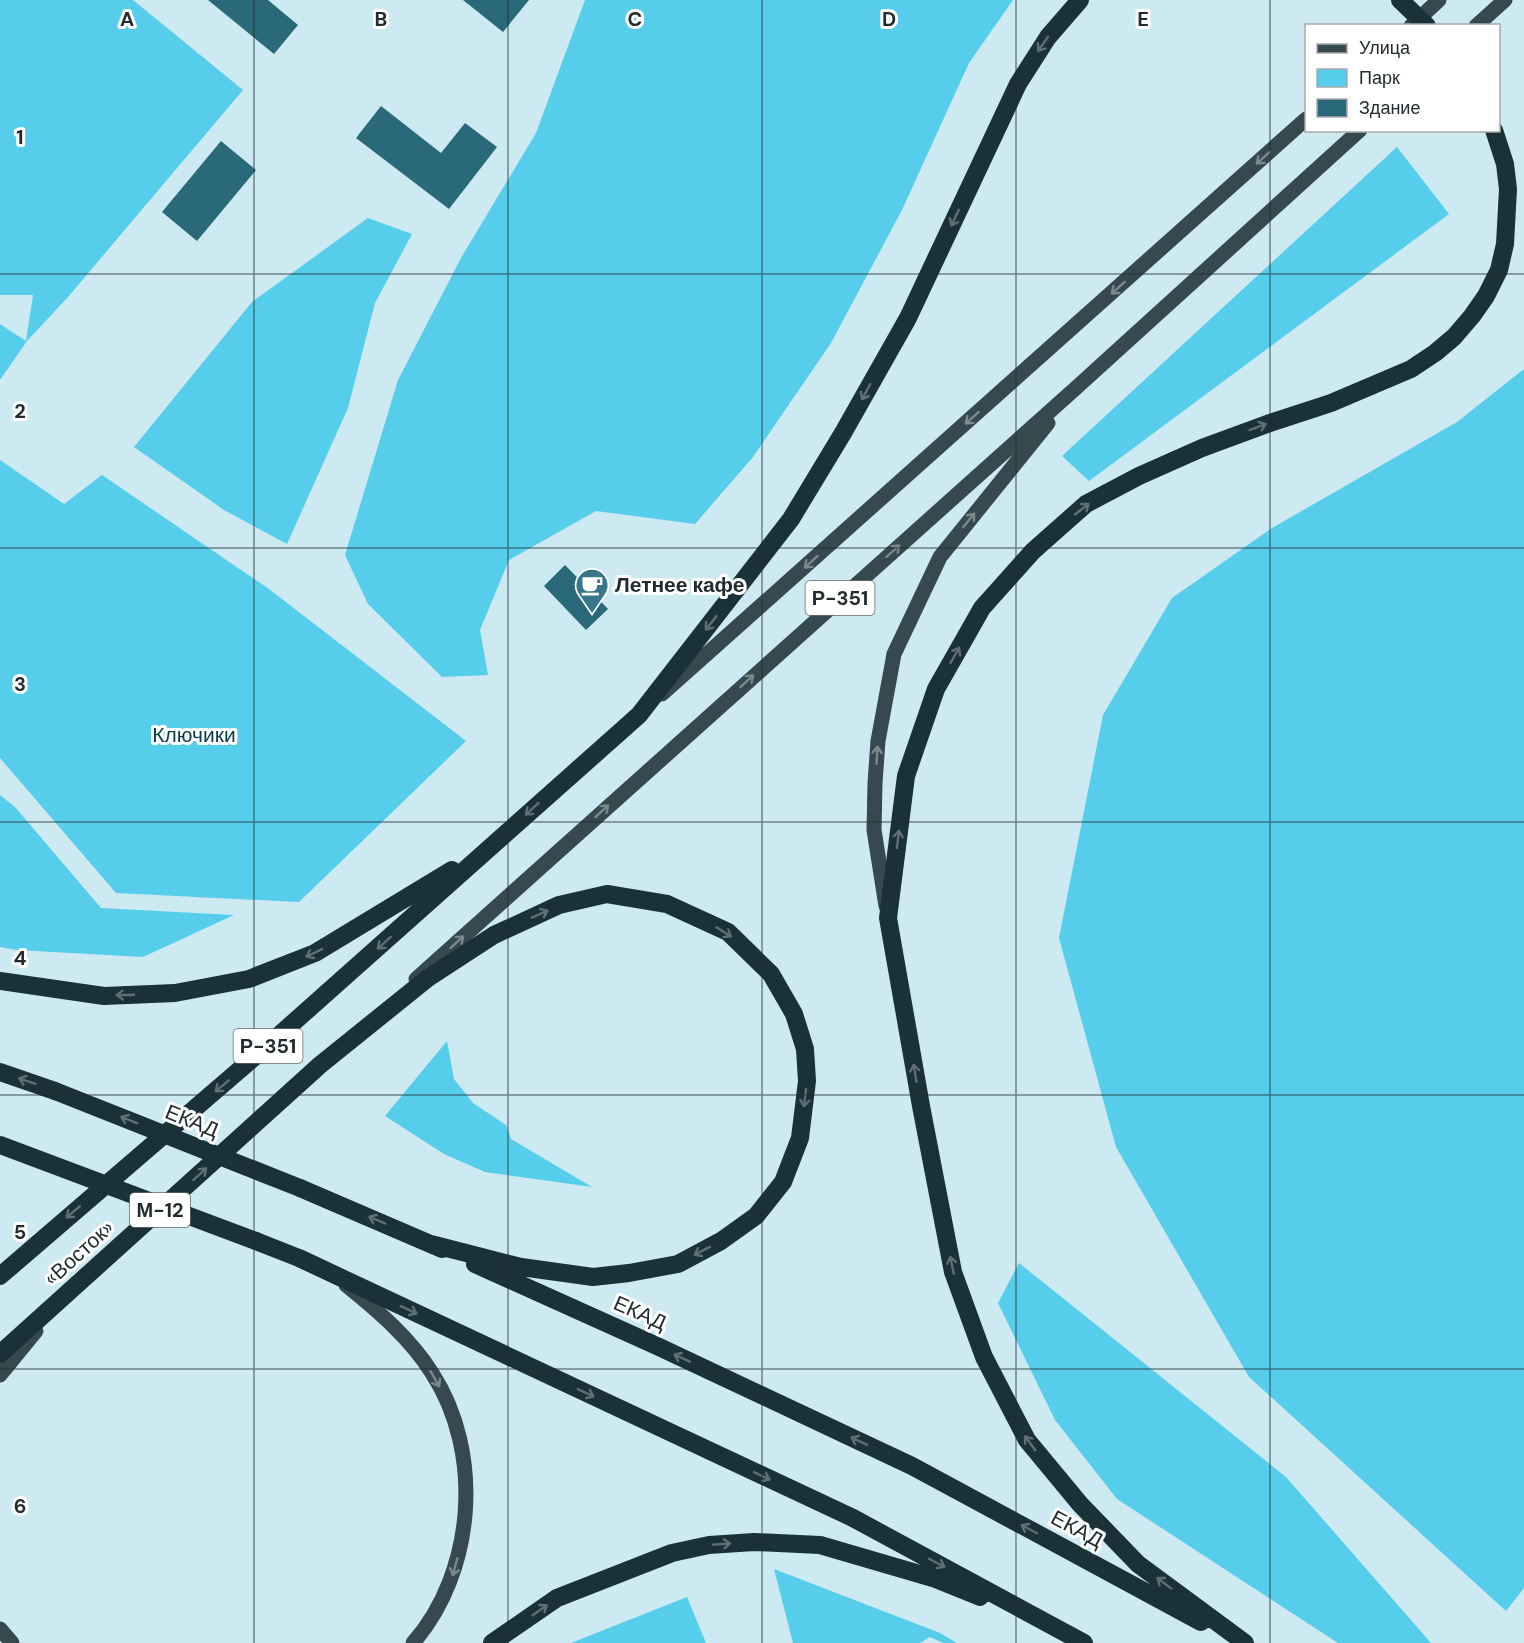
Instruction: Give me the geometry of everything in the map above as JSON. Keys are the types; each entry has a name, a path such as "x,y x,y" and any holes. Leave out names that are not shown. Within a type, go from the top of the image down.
{"highway":[{"path":"639,715 791,519 908,318 1018,84 1048,37 1080,0"},
{"path":"1400,0 1425,24"},
{"path":"1245,1643 1138,1564 1080,1504 1027,1440 984,1357 953,1272 888,918 906,776 936,689 982,608 1033,551 1086,504 1139,476 1202,448 1331,403 1412,369 1435,354 1454,337 1486,296 1499,270 1505,244 1508,189 1505,164 1495,132"},
{"name":"Р-351","path":"0,1275 258,1054 639,715"},
{"path":"0,981 104,996 176,993 249,979 315,953 490,848"},
{"name":"«Восток»","path":"0,1354 320,1065 429,978 494,934 559,905 607,894 667,904 728,932 771,974 794,1014 805,1049 807,1081 800,1138 783,1182 756,1216 721,1241 678,1264 593,1277 521,1267 431,1244"},
{"name":"ЕКАД","path":"0,1072 55,1090 300,1188 431,1244 657,1346 912,1466 1239,1643"},
{"path":"0,1145 299,1258 853,1518 1084,1643"},
{"path":"492,1643 557,1598 627,1569 672,1553 709,1545 754,1542 820,1545 933,1578 1065,1631"}],"main road":[{"path":"1413,24 1439,0"},
{"path":"1478,24 1504,0"},
{"name":"Р-351","path":"639,715 1305,120"},
{"name":"Р-351","path":"320,1065 1077,387 1358,132"},
{"path":"888,918 874,830 878,741 894,654 940,556 1077,387"},
{"path":"299,1258 338,1280 374,1307 411,1343 433,1374 446,1398 462,1444 465,1507 457,1560 452,1579 438,1606 413,1643"},
{"path":"0,1375 18,1350 103,1262"},
{"path":"0,1629 12,1643"}],"green space":[{"path":"0,0 133,0 243,90 68,297 27,341 0,380 0,324 26,341 33,295 0,295"},
{"path":"585,0 1013,0 969,63 902,210 831,343 753,457 695,524 596,511 509,560 480,630 488,675 442,677 368,604 345,555 398,380 461,258 536,133"},
{"path":"1397,147 1449,214 1089,481 1062,456"},
{"path":"368,218 412,234 375,303 348,408 287,544 224,510 134,447 252,302"},
{"path":"1524,369 1524,1588 1506,1611 1249,1377 1116,1147 1059,938 1103,715 1172,598 1272,528 1457,422"},
{"name":"Ключики","path":"0,460 64,504 102,475 269,589 466,741 299,902 116,893 0,758"},
{"path":"0,795 15,807 101,908 234,915 143,957 17,950 0,947"},
{"path":"447,1041 454,1079 473,1103 506,1125 511,1139 592,1187 485,1172 444,1154 385,1116"},
{"path":"1019,1263 1286,1477 1431,1643 1338,1643 1117,1499 1055,1420 998,1303"},
{"path":"774,1569 940,1633 957,1643 943,1643 930,1637 920,1643 793,1643"},
{"path":"687,1597 706,1643 571,1643"}],"building":[{"path":"208,0 268,0 298,25 274,54"},
{"path":"463,0 529,0 503,32"},
{"path":"381,106 441,153 465,123 497,147 449,209 356,138"},
{"path":"221,141 256,170 197,241 162,212"},
{"path":"565,565 608,609 586,630 544,586"}],"place":[{"name":"Летнее кафе","path":"592,614"}]}
